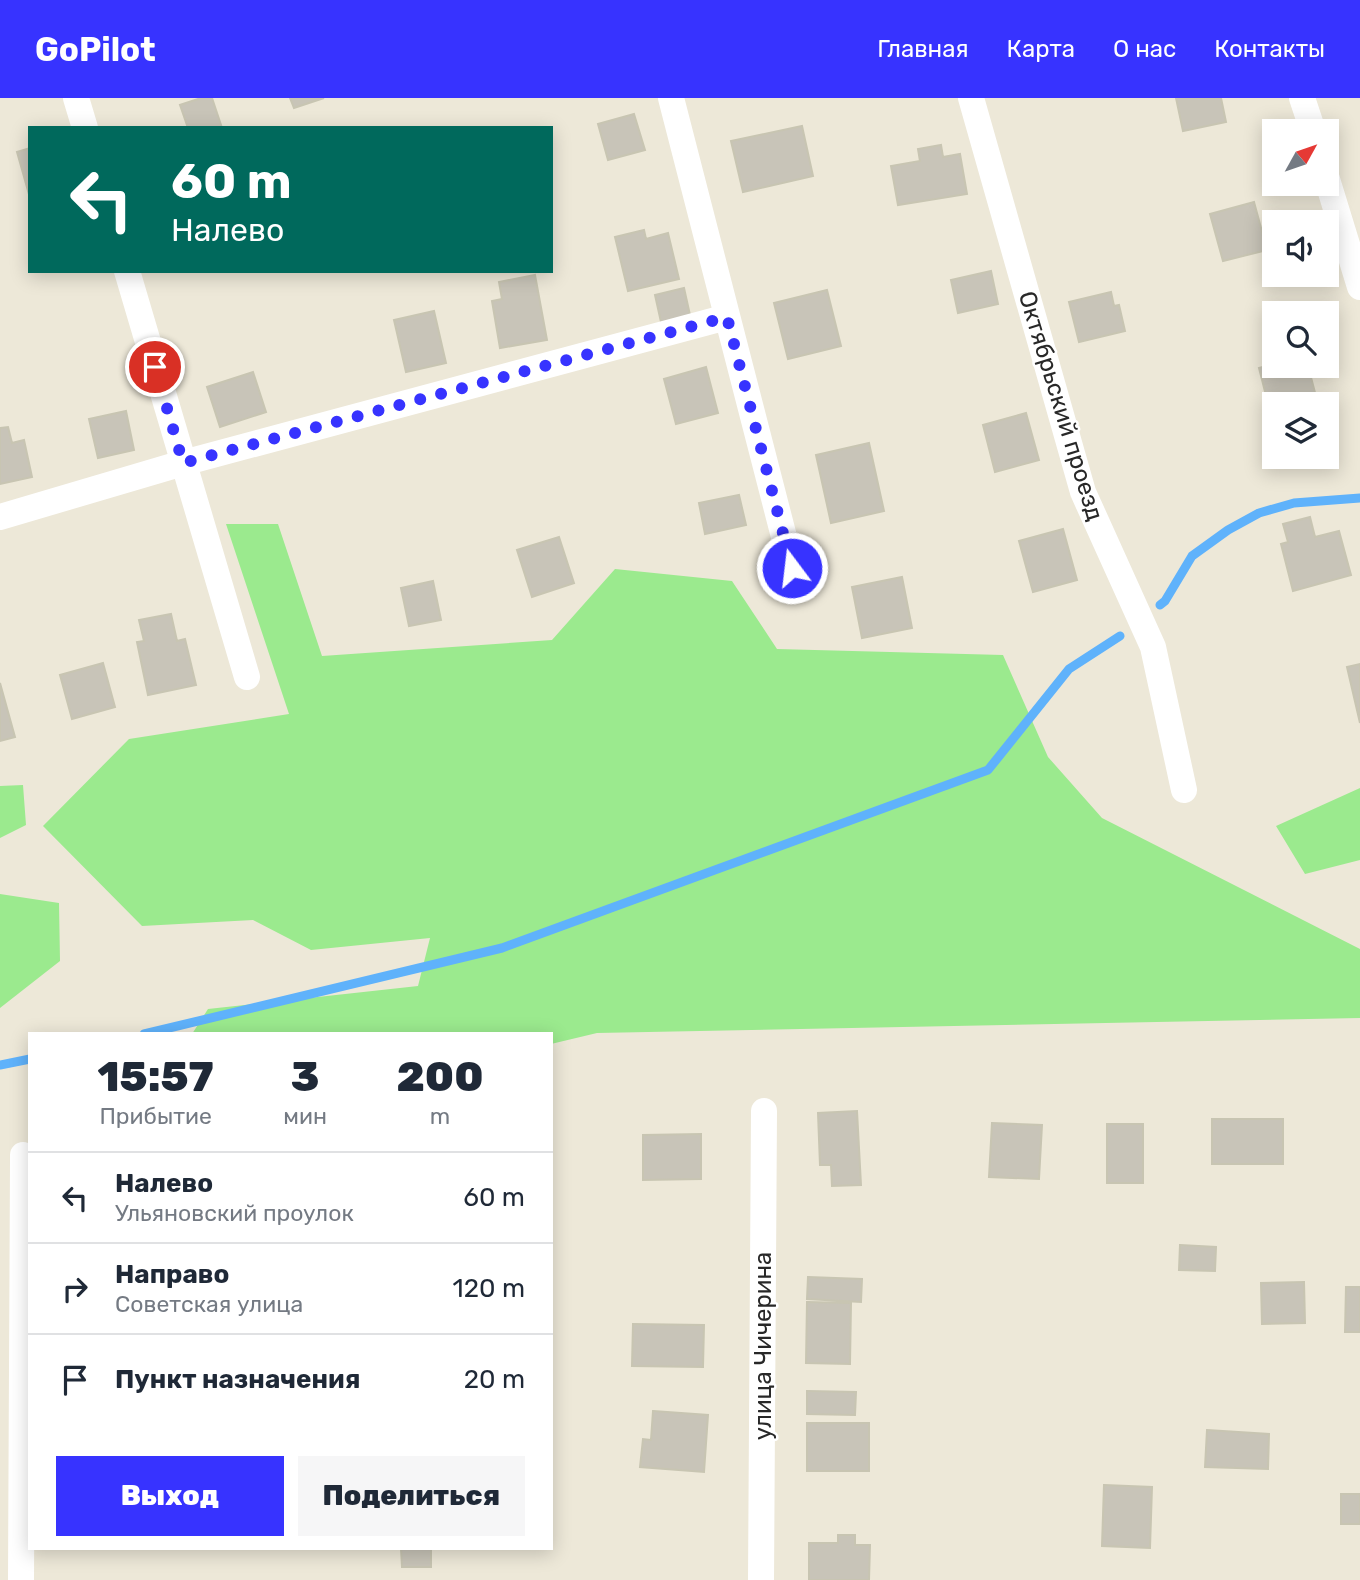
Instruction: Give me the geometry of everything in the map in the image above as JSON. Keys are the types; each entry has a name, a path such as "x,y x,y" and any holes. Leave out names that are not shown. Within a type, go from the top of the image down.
{"street":[{"path":"76,98 84,126"},
{"path":"671,98 792,568"},
{"name":"Октябрьский проезд","path":"971,98 1083,492 1153,647 1184,790"},
{"path":"1302,98 1309,119"},
{"path":"1332,196 1360,287"},
{"path":"128,273 247,677"},
{"path":"0,517 183,463 727,317"},
{"name":"улица Чичерина","path":"761,1580 764,1111"},
{"path":"21,1580 23,1155"}],"green space":[{"path":"226,524 278,524 322,656 552,640 615,569 732,581 777,649 1003,655 1048,757 1102,818 1360,949 1360,1018 597,1033 553,1044 553,1032 193,1032 208,1009 418,986 430,938 311,950 253,920 142,926 43,826 129,739 289,714"},
{"path":"23,785 26,825 0,838 0,786"},
{"path":"1360,788 1360,860 1305,874 1276,826"},
{"path":"0,894 59,903 60,961 0,1008"}],"building":[{"path":"201,98 212,98 221,126 187,126 180,105"},
{"path":"290,98 324,98 294,108"},
{"path":"1176,98 1221,98 1226,122 1183,131"},
{"path":"634,114 645,150 608,160 598,124"},
{"path":"802,126 813,176 743,192 731,141"},
{"path":"941,145 943,157 960,154 967,194 898,205 891,166 920,161 918,149"},
{"path":"28,149 28,191 17,152"},
{"path":"1254,202 1262,232 1262,251 1223,261 1210,214"},
{"path":"644,230 646,239 668,233 679,279 628,291 615,237"},
{"path":"991,271 998,304 958,313 951,280"},
{"path":"535,275 547,340 500,348 492,301 502,299 499,282"},
{"path":"684,288 690,315 661,322 655,295"},
{"path":"827,290 841,346 788,359 774,303"},
{"path":"1111,292 1114,306 1119,305 1125,331 1079,342 1069,302"},
{"path":"434,311 446,363 406,372 394,320"},
{"path":"706,367 718,413 676,424 664,379"},
{"path":"1262,367 1262,378 1311,378 1315,392 1265,392 1259,368"},
{"path":"253,372 266,412 220,427 207,387"},
{"path":"126,411 134,450 98,458 89,419"},
{"path":"1026,413 1039,460 995,472 983,425"},
{"path":"8,427 12,443 24,440 32,477 0,484 0,428"},
{"path":"869,443 884,511 831,523 816,455"},
{"path":"739,495 746,525 705,534 699,503"},
{"path":"1310,517 1315,537 1339,531 1351,575 1293,591 1281,544 1288,542 1283,524"},
{"path":"1063,529 1077,580 1033,592 1019,541"},
{"path":"559,537 574,583 532,597 517,550"},
{"path":"902,577 912,628 862,638 852,587"},
{"path":"433,581 441,620 409,626 401,588"},
{"path":"171,614 177,641 185,639 196,685 148,695 137,642 144,641 139,620"},
{"path":"103,663 115,707 72,719 60,675"},
{"path":"1360,664 1360,723 1347,667"},
{"path":"0,683 15,737 0,741"},
{"path":"857,1111 861,1185 832,1186 831,1165 820,1165 818,1113"},
{"path":"1212,1119 1283,1119 1283,1164 1212,1164"},
{"path":"992,1123 1042,1125 1039,1179 989,1177"},
{"path":"1107,1124 1143,1124 1143,1183 1107,1183"},
{"path":"701,1134 701,1179 643,1180 643,1135"},
{"path":"1180,1245 1216,1247 1215,1271 1179,1270"},
{"path":"808,1277 862,1279 861,1302 807,1299"},
{"path":"1304,1282 1305,1323 1262,1324 1261,1283"},
{"path":"1346,1287 1360,1287 1360,1332 1345,1332"},
{"path":"807,1302 851,1303 850,1364 806,1363"},
{"path":"633,1324 704,1325 703,1367 632,1366"},
{"path":"807,1391 856,1392 855,1415 807,1414"},
{"path":"653,1411 708,1415 704,1472 640,1467 643,1439 651,1440"},
{"path":"807,1423 869,1423 869,1471 807,1471"},
{"path":"1207,1430 1269,1434 1268,1469 1205,1467"},
{"path":"1104,1485 1152,1487 1150,1548 1102,1546"},
{"path":"1341,1494 1360,1494 1360,1524 1341,1524"},
{"path":"838,1535 855,1535 855,1545 870,1545 869,1580 809,1580 809,1543 838,1543"},
{"path":"401,1550 431,1550 431,1567 402,1567"}],"waterway":[{"path":"1160,605 1192,556 1228,530 1259,513 1294,503 1360,498"},
{"path":"152,1032 502,948 988,770 1069,669 1120,636"},
{"path":"0,1065 28,1059"}],"route":[{"path":"155,367 183,463 727,317 792,568"}]}
